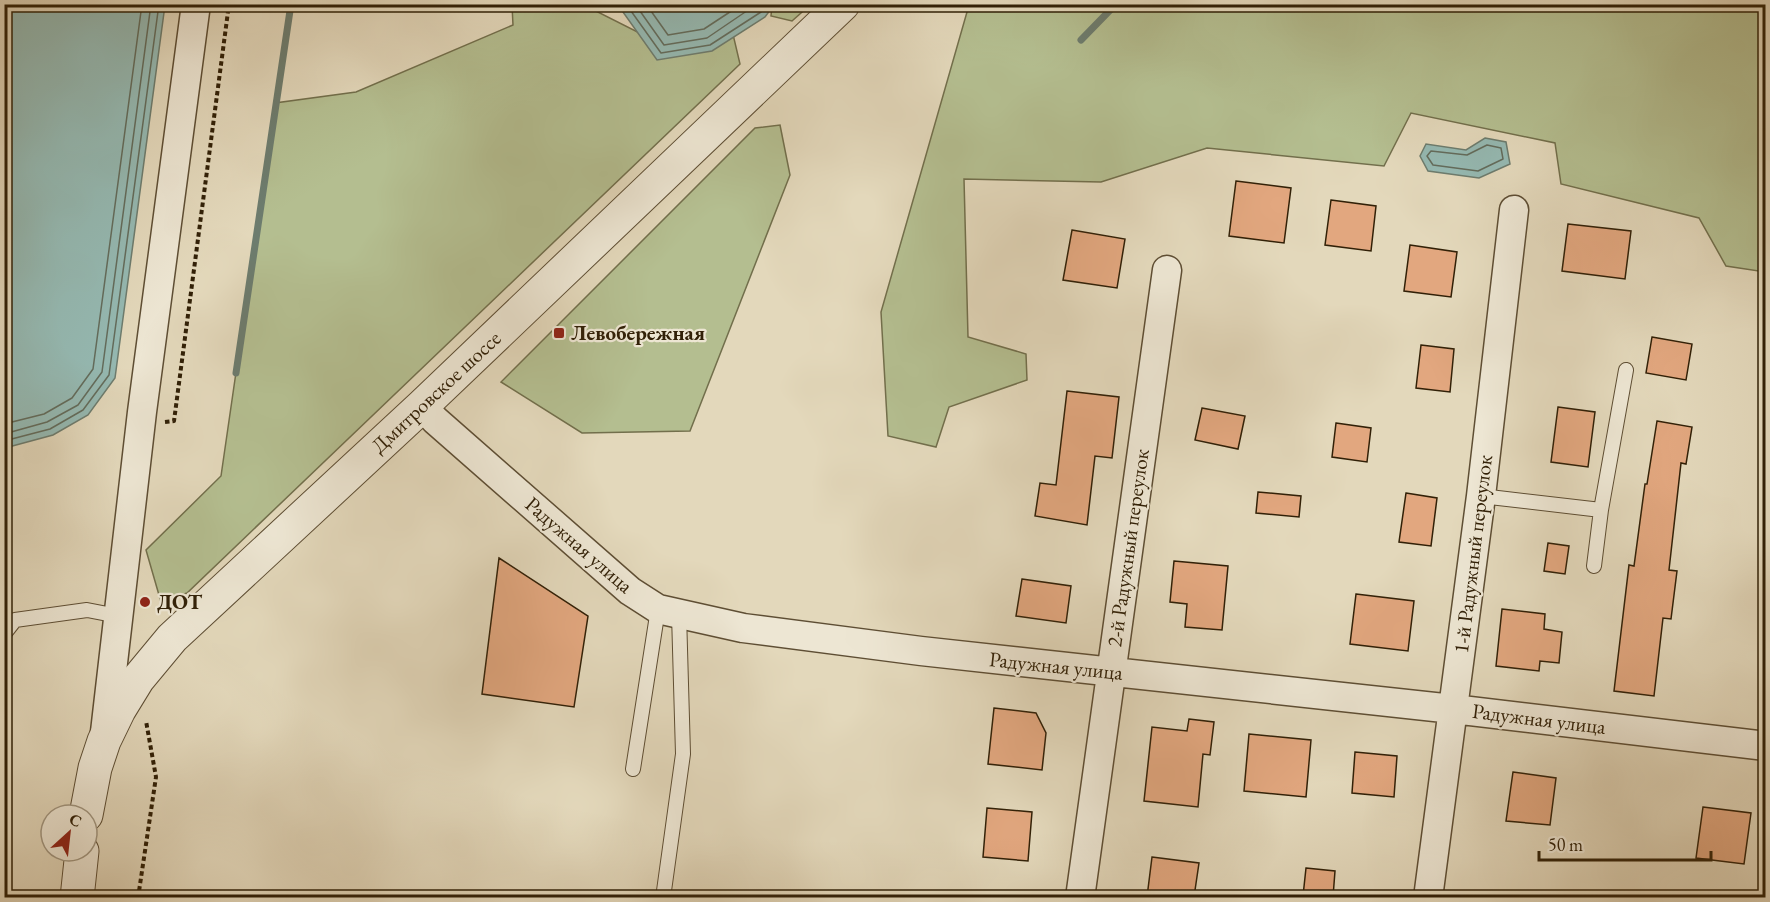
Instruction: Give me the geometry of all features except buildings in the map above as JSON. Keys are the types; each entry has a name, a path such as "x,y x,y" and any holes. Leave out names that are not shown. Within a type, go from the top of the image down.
{"street":[{"path":"104,741 141,425 196,4"},
{"name":"Дмитровское шоссе","path":"88,803 95,768 104,741 119,710 138,679 172,638 422,406 843,4"},
{"name":"1-й Радужный переулок","path":"1428,897 1481,496 1514,210"},
{"name":"2-й Радужный переулок","path":"1080,897 1167,270"},
{"name":"Радужная улица","path":"422,406 435,420 630,591 669,611 743,628 921,651 1454,709 1766,746"},
{"path":"77,897 81,863"}],"lane":[{"path":"1594,566 1601,510 1626,370"},
{"path":"1481,496 1601,510"},
{"path":"4,634 10,618 87,610 118,616"},
{"path":"633,769 669,611"},
{"path":"663,897 683,754 669,611"}],"path":[{"path":"141,425 174,421 229,4"},
{"path":"138,897 156,777 144,714"}],"green space":[{"path":"512,5 584,5 683,55 732,30 740,64 187,593 161,602 146,550 221,476 275,103 356,92 513,25"},
{"path":"772,5 810,5 792,21 771,16"},
{"path":"969,5 1765,5 1765,272 1726,266 1699,218 1561,184 1555,143 1411,113 1384,166 1207,148 1101,182 964,179 968,337 1026,354 1027,380 949,407 936,447 888,436 881,312"},
{"path":"780,125 790,175 690,431 582,433 501,382 755,128"}],"water":[{"path":"5,4 165,5 115,378 88,415 53,435 5,448"},
{"path":"618,5 774,5 765,17 712,51 657,60"},
{"path":"1485,138 1506,142 1510,164 1479,178 1428,171 1420,156 1426,144 1466,150"}],"waterway":[{"path":"236,373 291,4"},
{"path":"1081,40 1116,4"}],"place":[{"name":"Левобережная","path":"559,333"},
{"name":"ДОТ","path":"145,602"}]}
